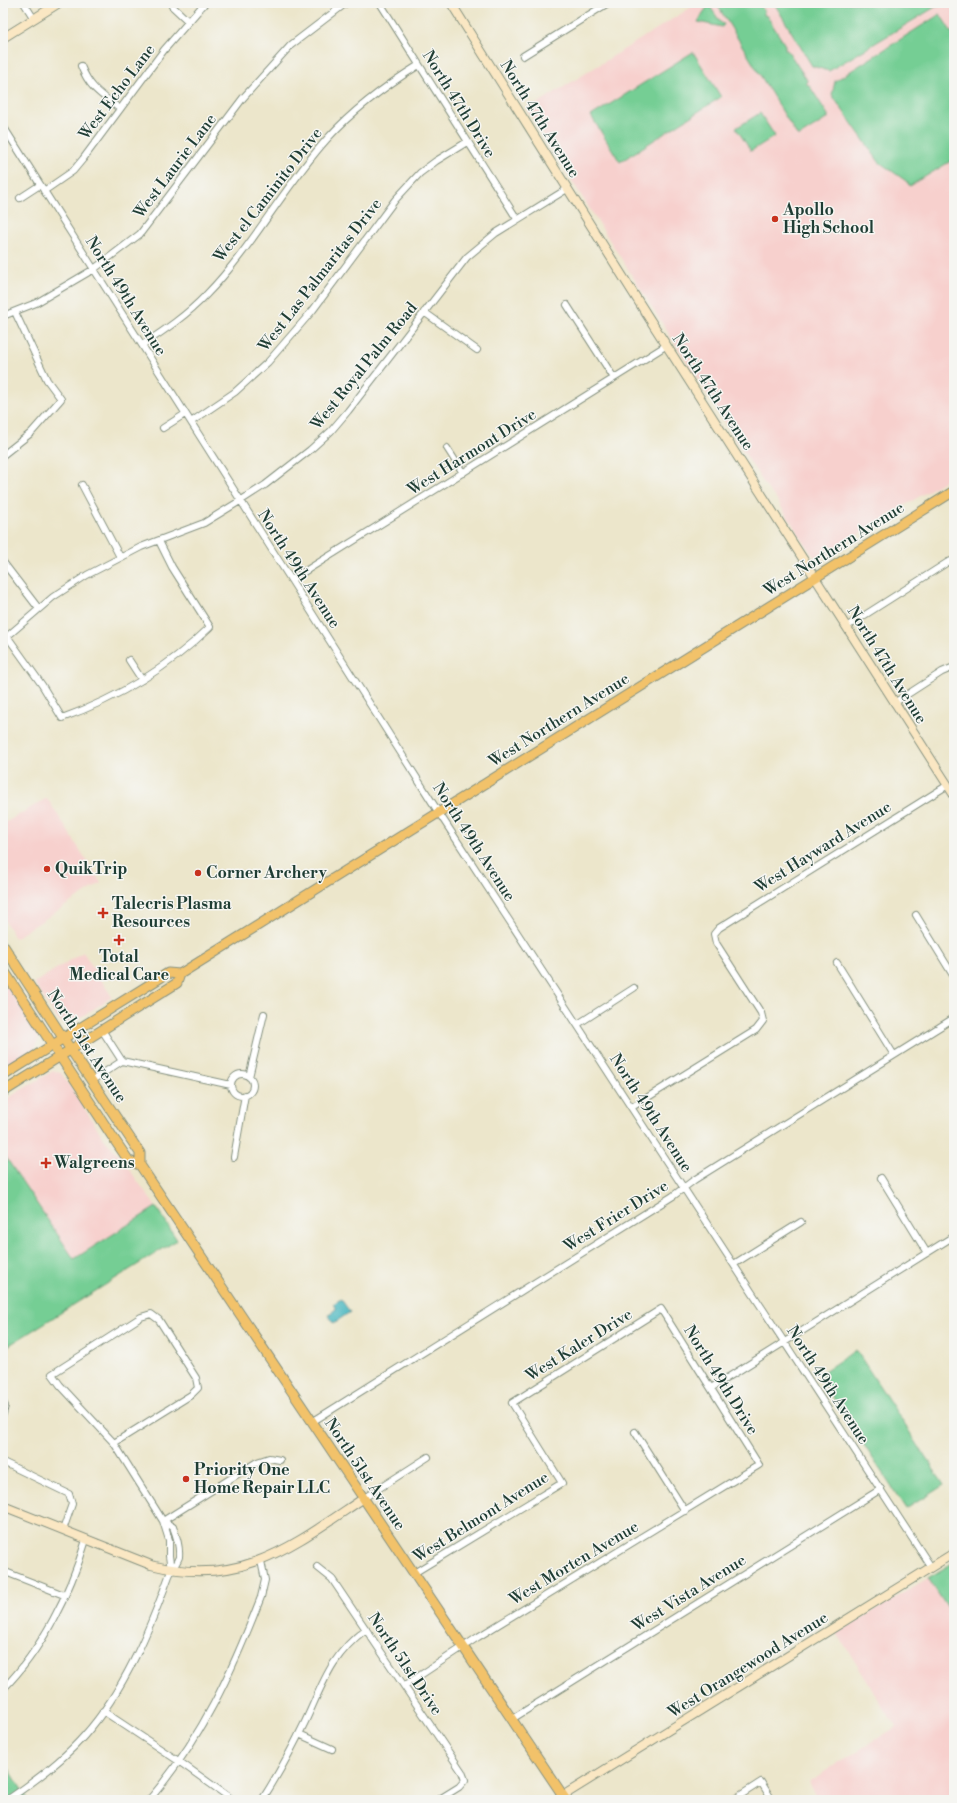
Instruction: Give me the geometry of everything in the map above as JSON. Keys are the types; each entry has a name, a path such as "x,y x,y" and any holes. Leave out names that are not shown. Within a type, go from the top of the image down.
{"main road":[{"name":"West Northern Avenue","path":"3,1076 168,973 180,974 954,491"},
{"name":"North 51st Avenue","path":"3,945 63,1039 140,1153 140,1165 512,1719 562,1798"},
{"name":"North 51st Avenue","path":"3,969 129,1161 140,1165"},
{"name":"West Northern Avenue","path":"3,1092 177,983 180,974"}],"street":[{"path":"24,3 34,19"},
{"path":"3,38 59,3"},
{"name":"West Echo Lane","path":"44,191 73,171 188,21 205,3"},
{"name":"West Laurie Lane","path":"3,316 36,302 94,269 140,234 242,98 308,31 346,3"},
{"name":"North 47th Drive","path":"380,3 517,219"},
{"name":"North 47th Avenue","path":"451,3 666,345 894,702 952,790"},
{"path":"523,56 608,3"},
{"path":"172,6 188,21"},
{"name":"West el Caminito Drive","path":"142,345 175,323 207,294 239,255 314,154 341,124 380,89 419,65"},
{"path":"81,66 87,80 97,91 120,109"},
{"name":"North 49th Avenue","path":"3,126 439,813 931,1567"},
{"name":"West Las Palmaritas Drive","path":"191,422 235,392 268,362 313,310 395,200 420,174 436,161 468,142"},
{"path":"20,198 40,185"},
{"name":"West Royal Palm Road","path":"5,638 70,585 120,557 204,523 240,501 286,469 331,431 388,362 424,312 467,257 480,245 517,219 567,189"},
{"path":"567,305 614,378"},
{"path":"3,455 31,432 60,399 47,380 15,312"},
{"path":"424,312 477,350"},
{"name":"West Harmont Drive","path":"291,580 666,345"},
{"path":"163,428 185,414"},
{"path":"447,448 463,473"},
{"path":"82,485 120,557"},
{"path":"5,638 42,685 62,718 106,701 142,680 186,648 210,627 172,567 159,541"},
{"path":"846,627 948,562 954,560"},
{"path":"3,562 39,609"},
{"path":"129,660 142,680"},
{"path":"894,702 942,672 954,667"},
{"name":"West Hayward Avenue","path":"632,1107 756,1030 764,1022 761,1013 716,943 714,934 719,928 952,790"},
{"path":"916,915 954,977"},
{"path":"837,963 894,1055"},
{"path":"578,1024 634,988"},
{"path":"249,1077 264,1014"},
{"name":"West Frier Drive","path":"312,1422 954,1018"},
{"path":"102,1030 122,1061 231,1085"},
{"path":"91,1081 122,1061"},
{"path":"234,1157 245,1095 252,1087 252,1080 249,1077 239,1074 233,1078 231,1085 235,1094 245,1095"},
{"path":"880,1178 927,1253"},
{"path":"734,1264 801,1222"},
{"path":"711,1388 954,1236"},
{"name":"North 49th Drive","path":"661,1309 759,1465"},
{"name":"West Kaler Drive","path":"562,1483 512,1403 661,1309"},
{"path":"114,1443 191,1395 198,1388 196,1378 159,1320 151,1314 141,1317 52,1374 60,1386 114,1443 163,1521 169,1540 168,1556 171,1570"},
{"path":"3,1402 5,1406 3,1414"},
{"path":"635,1432 685,1511"},
{"path":"3,1506 135,1559 171,1570 221,1570 261,1560 292,1546 428,1457"},
{"path":"163,1521 257,1462 268,1458 280,1460"},
{"path":"3,1462 69,1494 72,1504 62,1530"},
{"name":"West Morten Avenue","path":"404,1686 463,1647 759,1465"},
{"name":"West Belmont Avenue","path":"414,1573 562,1483"},
{"name":"West Vista Avenue","path":"512,1719 881,1489"},
{"path":"7,1800 56,1763 84,1736 103,1712 121,1684 137,1652 171,1570 178,1559 179,1545 173,1527 163,1521"},
{"path":"3,1689 29,1661 49,1626 78,1565 86,1540"},
{"name":"West Orangewood Avenue","path":"562,1798 954,1553"},
{"path":"149,1800 180,1762 210,1713 253,1618 264,1588 261,1560"},
{"name":"North 51st Drive","path":"317,1567 332,1579 465,1780 459,1787 438,1800"},
{"path":"3,1571 64,1595"},
{"path":"262,1800 299,1734 328,1671 347,1645 366,1629"},
{"path":"103,1712 180,1762 233,1800"},
{"path":"299,1734 332,1750"},
{"path":"733,1800 761,1782 772,1800"}],"shaded area":[{"name":"Apollo High School","path":"698,3 954,3 954,475 822,557 816,558 811,553 776,499 766,487 527,110"},
{"path":"47,798 101,883 15,938 3,918 3,824"},
{"path":"83,952 112,997 72,1023 65,1023 58,1020 34,983"},
{"path":"3,977 35,1027 39,1037 34,1050 3,1070"},
{"path":"53,1071 61,1073 105,1140 120,1156 156,1207 74,1259 3,1153 3,1101"},
{"path":"928,1578 954,1618 954,1800 820,1800 808,1782 896,1727 837,1633"}],"green space":[{"path":"716,3 759,3 764,11 764,15 767,16 785,45 785,49 788,51 807,80 806,84 809,85 828,115 828,118 798,137"},
{"path":"774,3 942,3 829,71 812,66"},
{"path":"709,5 721,23 724,24 722,27 698,22"},
{"path":"940,14 954,36 954,159 910,186 906,181 879,162 832,95 835,81"},
{"path":"693,52 721,97 620,162 591,116"},
{"path":"760,113 775,136 751,151 736,128"},
{"path":"3,1153 74,1259 156,1207 177,1240 3,1349"},
{"path":"856,1350 944,1485 906,1509 822,1381 825,1379 821,1373"},
{"path":"954,1562 954,1618 928,1578"},
{"path":"3,1759 28,1800 3,1800"}],"water":[{"path":"341,1299 350,1312 334,1323 328,1315 336,1309 333,1304"}],"place":[{"name":"Apollo High School","path":"775,219"},
{"name":"QuikTrip","path":"47,869"},
{"name":"Corner Archery","path":"198,873"},
{"name":"Talecris Plasma Resources","path":"103,913"},
{"name":"Total Medical Care","path":"119,940"},
{"name":"Walgreens","path":"46,1163"},
{"name":"Priority One Home Repair LLC","path":"186,1479"}]}
